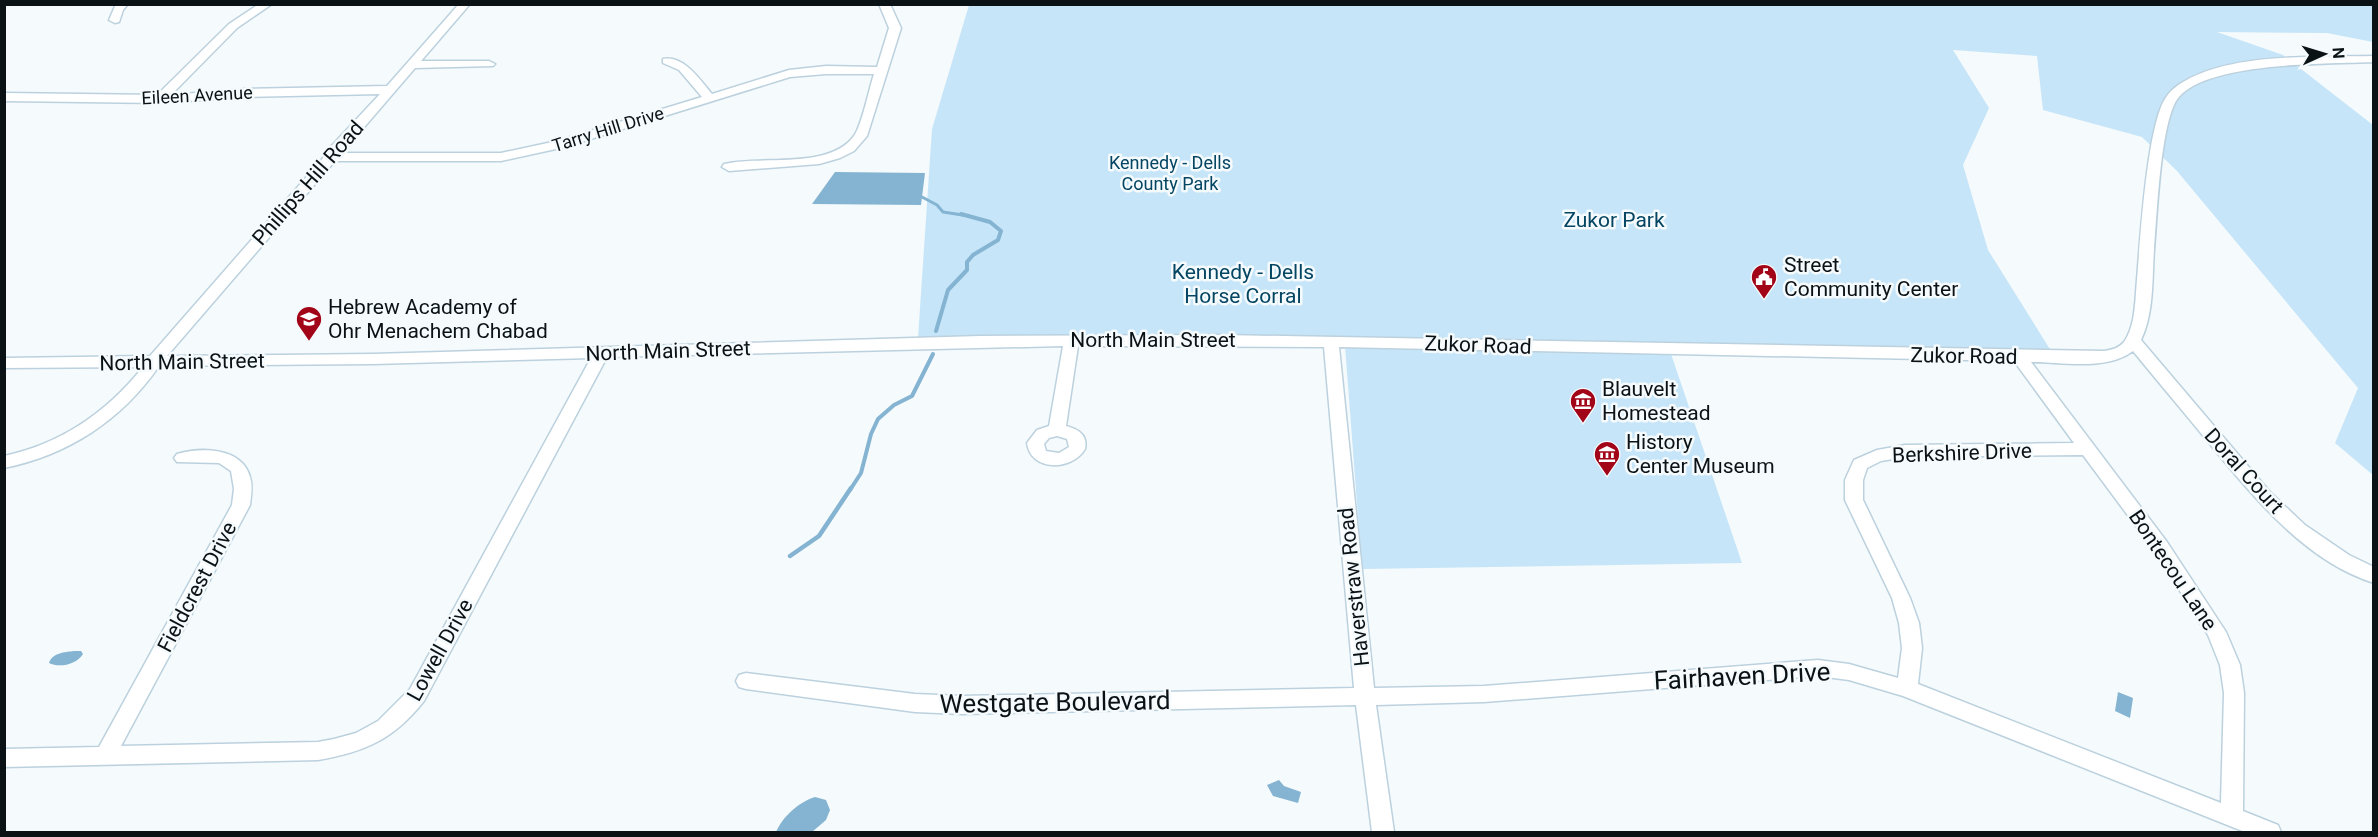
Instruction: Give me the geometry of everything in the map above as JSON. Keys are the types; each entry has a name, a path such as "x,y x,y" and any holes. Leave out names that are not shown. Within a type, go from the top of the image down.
{"street":[{"path":"115,20 118,9 123,4"},
{"path":"160,99 233,27 267,4"},
{"name":"Phillips Hill Road","path":"4,462 47,452 82,434 106,416 142,377 329,157 465,4"},
{"path":"729,167 758,162 817,161 845,152 855,145 861,136 895,28 884,4"},
{"path":"2134,342 2141,317 2159,143 2164,113 2170,99 2181,88 2197,79 2222,71 2266,65 2373,59"},
{"path":"667,61 683,68 709,99"},
{"path":"411,65 489,64"},
{"name":"Tarry Hill Drive","path":"329,157 501,158 560,144 789,74 826,70 881,70"},
{"name":"Eileen Avenue","path":"4,98 160,99 244,93 389,90"},
{"path":"1272,340 1311,350 1327,364 1333,381"},
{"name":"North Main Street","path":"4,363 153,363 602,353 980,341 1272,340 1330,342"},
{"path":"1057,430 1071,341"},
{"name":"Zukor Road","path":"1330,342 2092,358 2113,356 2126,350 2134,342"},
{"name":"Haverstraw Road","path":"1330,342 1365,695 1383,832"},
{"name":"Doral Court","path":"2134,342 2264,497 2299,530 2342,560 2373,576"},
{"name":"Lowell Drive","path":"4,758 318,751 347,747 377,735 400,717 417,695 602,353"},
{"name":"Bontecou Lane","path":"2019,357 2161,547 2216,632 2230,665 2234,693 2232,816"},
{"name":"Berkshire Drive","path":"1907,689 1912,648 1910,623 1901,598 1854,500 1854,480 1860,464 1877,456 1905,451 2088,449"},
{"name":"Fieldcrest Drive","path":"105,756 241,505 244,488 242,473 233,460 222,456 204,455 183,458"},
{"name":"Fairhaven Drive","path":"1365,695 1484,694 1818,668 1849,672 1907,689 2270,832"},
{"name":"Westgate Boulevard","path":"746,681 915,704 962,705 1365,695"}],"green space":[{"path":"969,5 2373,5 2373,42 2327,33 2217,32 2283,55 2373,125 2373,475 2335,443 2358,388 2177,171 2142,137 2043,110 2037,56 1953,50 1989,108 1963,165 1988,250 2053,354 1357,340 918,338 932,129"},
{"path":"1345,346 1670,351 1742,563 1362,569"}],"shaded area":[{"path":"835,172 925,173 921,205 812,204"},
{"path":"81,651 83,654 72,663 58,665 49,663 56,655"},
{"path":"2118,692 2133,698 2130,718 2115,711"},
{"path":"1279,780 1284,786 1301,792 1298,803 1273,796 1267,785"}],"waterway":[{"path":"922,197 937,205 943,212 967,216"},
{"path":"961,214 967,216"},
{"path":"936,331 948,290 967,270 967,262 973,255 998,240 1001,231 990,222 967,216"},
{"path":"850,490 861,473 871,434 878,419 894,405 912,396 933,354"},
{"path":"790,556 819,536 851,488"},
{"path":"791,832 815,810"}],"place":[{"name":"Street Community Center","path":"1764,300"},
{"name":"Hebrew Academy of Ohr Menachem Chabad","path":"309,342"},
{"name":"Blauvelt Homestead","path":"1583,424"},
{"name":"History Center Museum","path":"1607,477"}],"park label":[{"name":"Kennedy - Dells County Park","path":"1170,172"},
{"name":"Zukor Park","path":"1614,220"},
{"name":"Kennedy - Dells Horse Corral","path":"1243,284"}]}
